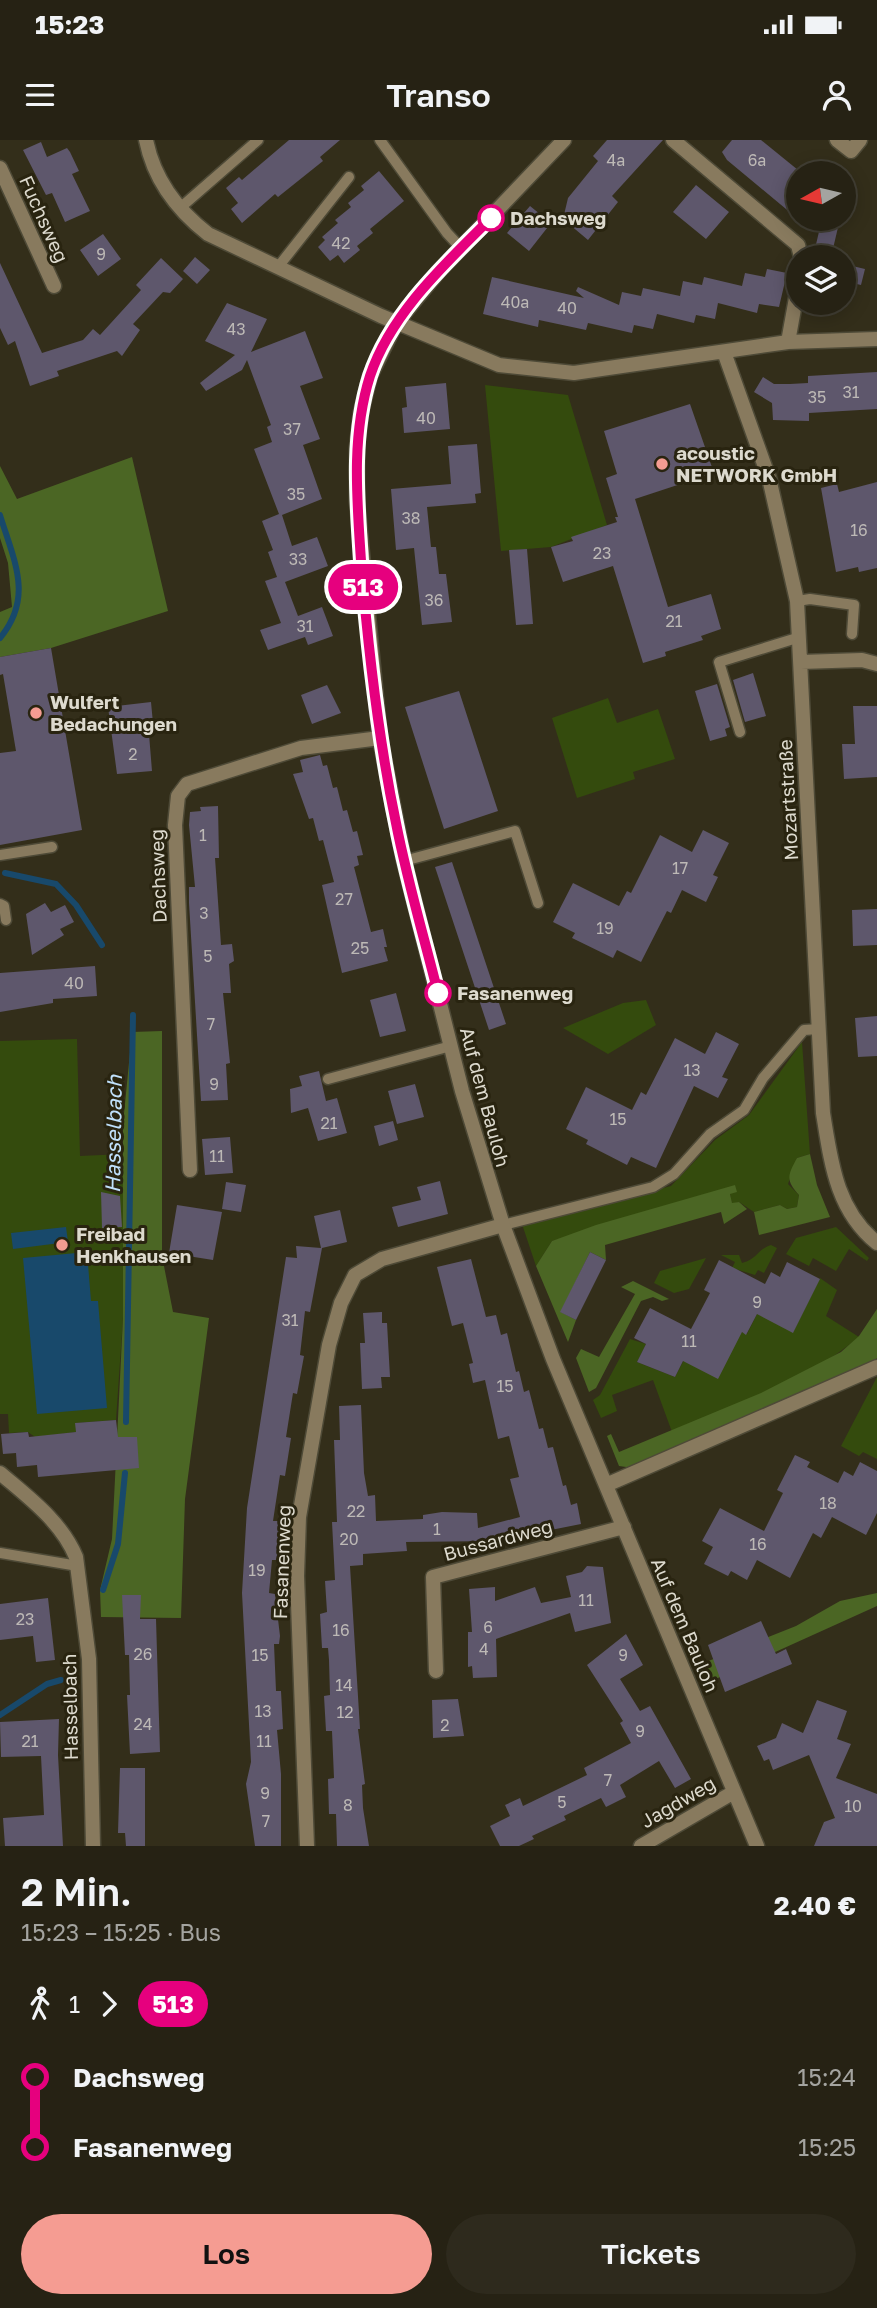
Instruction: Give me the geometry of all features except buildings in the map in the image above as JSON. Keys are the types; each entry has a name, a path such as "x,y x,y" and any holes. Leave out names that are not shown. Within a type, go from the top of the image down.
{"street":[{"path":"146,140 164,189 208,234 396,323 499,365 574,373 788,342 877,339"},
{"name":"Auf dem Bauloh","path":"564,140 461,248 396,323 370,376 361,412 357,447 362,576 380,738 404,861 451,1045 503,1225 533,1310 757,1846"},
{"path":"673,140 798,245"},
{"path":"837,140 851,151 860,140"},
{"name":"Fuchsweg","path":"0,167 54,286"},
{"path":"788,342 793,315"},
{"name":"Mozartstraße","path":"724,352 769,478 797,601 823,1113 832,1169 850,1215 877,1242"},
{"path":"801,662 862,660 877,664"},
{"name":"Dachsweg","path":"190,1170 175,825 178,796 187,783 301,748 380,738"},
{"name":"Fasanenweg","path":"307,1846 297,1576 299,1517 328,1345 341,1303 355,1275 382,1259 503,1225"},
{"path":"606,1485 877,1367"},
{"name":"Hasselbach","path":"0,1473 61,1531 71,1544 78,1566 89,1659 93,1846"},
{"name":"Bussardweg","path":"436,1671 433,1577 624,1527"},
{"name":"Jagdweg","path":"641,1846 734,1792"}],"lane":[{"path":"180,208 258,140"},
{"path":"380,140 446,233 461,248"},
{"path":"278,267 349,177"},
{"path":"797,601 810,599 854,605 852,634"},
{"path":"740,732 719,662 800,637"},
{"path":"404,861 515,831 538,903"},
{"path":"0,855 52,847"},
{"path":"0,904 4,906 6,920"},
{"path":"503,1225 653,1187 666,1181 710,1134 744,1110 763,1078 804,1030 819,1029"},
{"path":"328,1079 451,1045"},
{"path":"0,1553 78,1566"}],"green space":[{"path":"485,385 568,395 607,525 551,547 501,551"},
{"path":"132,457 168,611 51,648 0,657 0,612 12,607 8,563 0,538 0,466 17,499"},
{"path":"608,698 617,723 658,709 675,759 633,772 635,779 577,798 552,718"},
{"path":"646,1000 656,1025 608,1054 563,1028 623,1003"},
{"path":"162,1031 162,1256 173,1312 209,1318 185,1499 181,1618 101,1617 100,1590 112,1539 123,1318 123,1124 132,1032"},
{"name":"Freibad Henkhausen","path":"77,1039 80,1156 124,1154 123,1318 116,1420 76,1423 76,1432 35,1437 28,1432 9,1433 8,1414 0,1414 0,1041"},
{"path":"802,1042 810,1154 797,1158 788,1184 799,1195 797,1207 787,1209 780,1205 754,1212 739,1202 732,1204 730,1194 552,1241 536,1266 522,1224 671,1186 715,1140 749,1115"},
{"path":"810,1154 817,1185 830,1217 759,1235 754,1212 780,1205 787,1209 797,1207 799,1195 789,1177 797,1158"},
{"path":"735,1185 737,1192 730,1194 732,1203 739,1202 747,1209 724,1224 721,1212 605,1245 606,1260 590,1252 561,1312 576,1320 568,1342 536,1266 552,1241 596,1225"},
{"path":"836,1227 869,1258 867,1261 849,1249 836,1271 813,1258 809,1266 786,1254 796,1238"},
{"path":"771,1245 777,1248 764,1273 758,1270 755,1275 732,1268 735,1262 721,1255 739,1255 742,1263"},
{"path":"706,1258 689,1289 674,1293 654,1283 660,1271"},
{"path":"820,1278 837,1290 826,1316 859,1337 839,1353 769,1391 672,1432 653,1380 612,1395 617,1411 601,1418 593,1400 600,1395 630,1339 646,1344 637,1362 675,1377 685,1358 742,1332 747,1334 758,1312 793,1332"},
{"path":"633,1281 669,1299 662,1301 653,1297 641,1301 596,1388 589,1392 576,1358 581,1349 599,1357 635,1294 621,1287"},
{"path":"877,1309 877,1358 874,1362 633,1468 619,1466 607,1436 611,1434 619,1452 761,1393 841,1352 859,1336"},
{"path":"877,1377 877,1459 863,1452 859,1456 841,1446"},
{"path":"877,1593 877,1606 709,1682 701,1664 796,1626 840,1601"}],"water":[{"path":"66,1227 68,1242 13,1249 11,1233"},
{"path":"87,1252 91,1301 98,1301 107,1408 37,1414 23,1258"}],"waterway":[{"name":"Hasselbach","path":"0,515 15,563 19,593 10,623 0,638"},
{"name":"Hasselbach","path":"5,873 56,884 76,905 102,945"},
{"name":"Hasselbach","path":"126,1422 133,1015"},
{"name":"Hasselbach","path":"103,1590 118,1544 125,1473"},
{"name":"Hasselbach","path":"0,1715 47,1684 61,1680"}],"bus line":[{"name":"513","path":"438,993 404,861 380,738 363,588 357,502 357,447 361,412 370,376 396,323 438,272 491,218"}],"place":[{"name":"Dachsweg","path":"491,218"},
{"name":"acoustic NETWORK GmbH","path":"662,464"},
{"name":"Wulfert Bedachungen","path":"36,713"},
{"name":"Fasanenweg","path":"438,993"},
{"name":"Freibad Henkhausen","path":"62,1245"}]}
